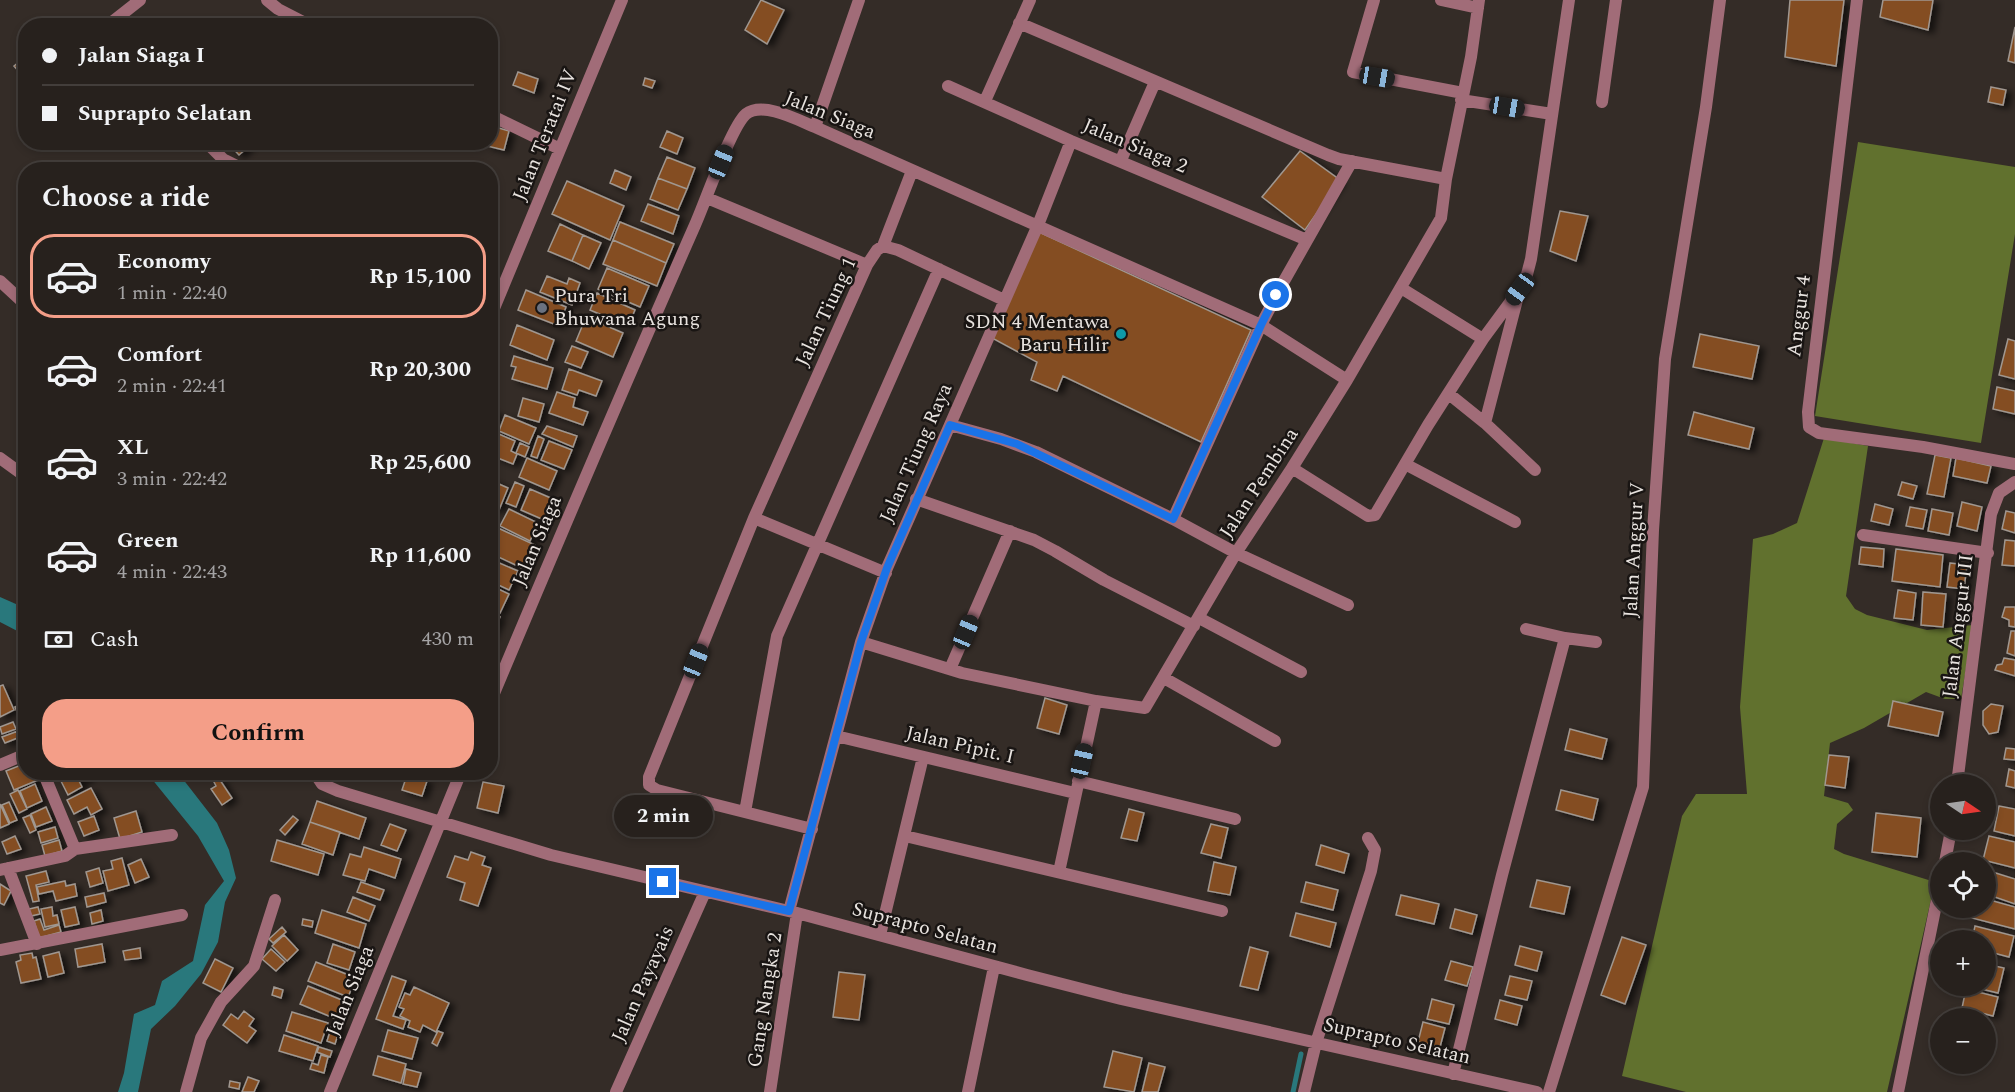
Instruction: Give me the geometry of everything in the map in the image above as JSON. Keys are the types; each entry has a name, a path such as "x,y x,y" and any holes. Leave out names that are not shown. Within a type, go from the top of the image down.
{"street":[{"path":"117,18 140,0"},
{"path":"267,0 296,18"},
{"name":"Jalan Teratai IV","path":"498,284 560,149 622,0"},
{"path":"815,127 858,0"},
{"path":"985,101 1030,0"},
{"path":"1374,0 1353,72 1552,114"},
{"path":"1441,0 1478,4"},
{"path":"1292,468 1368,516 1377,514 1405,464 1483,339 1520,289 1531,259 1569,0"},
{"path":"1602,102 1616,0"},
{"name":"Jalan Anggur V","path":"1549,1092 1642,787 1653,530 1665,359 1706,107 1720,0"},
{"name":"Anggur 4","path":"1857,0 1808,412 1809,427 1819,433 1923,447 2015,464"},
{"name":"Jalan Pembina","path":"861,642 950,669 1096,701 1145,708 1236,553 1347,380 1442,218 1446,179 1471,57 1478,4"},
{"path":"1019,23 1328,155 1446,179"},
{"path":"1121,160 1155,82"},
{"name":"Jalan Siaga 2","path":"948,86 1071,141 1121,160 1307,240"},
{"name":"Jalan Siaga","path":"498,684 736,126 747,113 760,110 778,112 1038,225 1261,325 1347,380"},
{"path":"498,118 560,149"},
{"name":"Jalan Tiung Raya","path":"793,912 812,829 861,642 916,499 1038,225 1071,141"},
{"path":"214,150 229,162"},
{"path":"1173,519 1261,325 1352,161"},
{"path":"883,246 912,171"},
{"path":"707,198 867,265"},
{"name":"Jalan Tiung 1","path":"745,812 657,790 649,785 649,777 754,518 867,265 877,250 883,246 898,250 1004,300"},
{"path":"812,829 745,812 777,636 939,269"},
{"path":"0,281 18,298"},
{"path":"1401,288 1483,339"},
{"path":"1485,423 1520,289"},
{"path":"1449,394 1485,423 1535,470"},
{"path":"950,425 1017,444 1173,519 1236,553 1348,605"},
{"path":"0,458 18,471"},
{"path":"1405,464 1515,522"},
{"name":"Jalan Anggur III","path":"1958,774 1989,531 1999,494 2015,482"},
{"path":"916,499 1010,531 1055,551 1104,580 1302,672"},
{"path":"754,518 886,573"},
{"path":"950,669 1010,531"},
{"path":"1863,535 1988,553"},
{"path":"1526,629 1596,642"},
{"path":"1453,1074 1565,638"},
{"path":"1164,678 1275,741"},
{"path":"1059,872 1096,701"},
{"name":"Jalan Pipit. I","path":"836,736 923,757 1235,819"},
{"path":"0,765 18,757"},
{"path":"880,935 923,757"},
{"path":"46,780 75,849"},
{"name":"Suprapto Selatan","path":"319,780 322,784 338,791 551,855 793,912 993,967 1121,999 1537,1092"},
{"name":"Jalan Siaga","path":"330,1092 458,780"},
{"path":"37,944 4,869 65,856 75,849 172,835"},
{"path":"905,836 1222,911"},
{"path":"1304,1092 1316,1043 1371,871 1375,850 1368,838"},
{"name":"Jalan Payayais","path":"616,1092 705,892"},
{"path":"186,1092 201,1038 221,1002 254,966 275,900"},
{"name":"Gang Nangka 2","path":"770,1092 793,912"},
{"path":"0,950 182,915"},
{"path":"1898,1092 1933,918"},
{"path":"968,1092 993,967"}],"green space":[{"path":"1858,142 2015,167 2015,234 1981,443 1815,416"},
{"path":"1824,438 1868,446 1846,596 1855,609 1867,615 1927,630 1973,625 1961,699 1945,699 1926,692 1864,728 1830,743 1824,796 1848,803 1853,810 1837,824 1834,849 1930,880 1930,904 1887,1092 1686,1092 1622,1076 1682,816 1696,794 1747,794 1740,707 1753,539 1773,534 1797,523"}],"water":[{"path":"0,597 18,605 18,631 0,622"},
{"path":"153,780 184,780 217,823 229,850 236,878 225,902 218,942 201,974 175,1006 151,1029 138,1092 118,1092 124,1073 134,1014 155,1005 162,981 193,961 205,905 224,881 198,836"}],"building":[{"path":"761,0 784,10 767,44 745,30"},
{"path":"1790,0 1844,0 1836,66 1785,57"},
{"path":"1883,0 1933,0 1928,30 1880,17"},
{"path":"2015,27 2015,63 2008,61"},
{"path":"518,72 538,79 534,93 513,85"},
{"path":"645,78 655,81 652,88 643,85"},
{"path":"1991,87 2006,90 2003,105 1988,102"},
{"path":"498,128 509,131 504,150 498,149"},
{"path":"667,131 683,138 677,154 660,147"},
{"path":"234,150 245,150 239,155"},
{"path":"1300,151 1340,180 1305,230 1262,197"},
{"path":"667,157 695,168 687,189 658,178"},
{"path":"615,170 631,177 626,190 610,183"},
{"path":"658,178 687,189 678,210 650,199"},
{"path":"567,181 624,206 610,240 552,214"},
{"path":"648,204 679,216 673,234 641,221"},
{"path":"1560,211 1588,216 1576,261 1550,251"},
{"path":"620,222 674,244 666,263 613,240"},
{"path":"560,224 583,235 572,261 548,251"},
{"name":"SDN 4 Mentawa Baru Hilir","path":"1039,232 1251,330 1201,442 1063,376 1057,391 1031,380 1037,362 992,338"},
{"path":"583,235 601,243 589,269 572,261"},
{"path":"613,240 666,263 657,286 603,264"},
{"path":"607,268 649,286 640,307 598,289"},
{"path":"547,276 567,284 569,278 580,283 572,305 540,292"},
{"name":"Pura Tri Bhuwana Agung","path":"526,290 566,307 559,326 518,310"},
{"path":"597,293 635,310 628,326 590,310"},
{"path":"586,317 623,333 613,357 576,341"},
{"path":"517,325 554,340 547,360 510,345"},
{"path":"1700,334 1759,346 1752,379 1693,367"},
{"path":"2008,339 2015,341 2015,379 1999,375"},
{"path":"572,346 588,352 581,368 565,362"},
{"path":"514,356 553,368 547,389 512,379 516,367 511,366"},
{"path":"569,369 602,381 596,396 579,390 577,395 562,390"},
{"path":"1997,387 2015,391 2015,414 1993,409"},
{"path":"557,392 575,398 573,407 588,412 583,425 549,413"},
{"path":"523,398 544,404 539,422 518,416"},
{"path":"1694,412 1754,428 1749,449 1688,435"},
{"path":"505,415 536,428 529,444 499,431"},
{"path":"547,426 577,436 573,447 542,434"},
{"path":"498,434 515,441 511,451 517,454 513,464 498,458"},
{"path":"538,436 544,439 537,458 531,456"},
{"path":"549,441 572,450 564,469 541,460"},
{"path":"520,443 529,447 525,457 516,453"},
{"path":"1935,455 1951,458 1944,497 1927,494"},
{"path":"527,458 557,471 549,490 519,477"},
{"path":"1956,458 1991,466 1987,483 1953,476"},
{"path":"515,482 524,486 516,507 506,503"},
{"path":"1902,482 1917,486 1913,499 1898,495"},
{"path":"498,484 508,488 498,510"},
{"path":"530,489 553,499 544,520 521,510"},
{"path":"1962,502 1982,507 1977,531 1957,526"},
{"path":"1875,504 1893,509 1889,525 1871,521"},
{"path":"1910,507 1927,510 1923,529 1906,526"},
{"path":"509,509 538,523 530,541 500,526"},
{"path":"1932,509 1953,513 1949,535 1928,531"},
{"path":"2006,511 2015,513 2015,533 2002,529"},
{"path":"498,528 535,545 524,569 498,557"},
{"path":"2005,540 2015,541 2015,566 2002,565"},
{"path":"1861,547 1884,549 1883,567 1859,564"},
{"path":"1896,549 1943,555 1940,587 1892,581"},
{"path":"498,562 518,571 509,590 498,585"},
{"path":"1950,563 1967,565 1964,589 1947,587"},
{"path":"498,589 509,594 500,613 498,612"},
{"path":"1898,590 1916,593 1913,620 1894,618"},
{"path":"1923,592 1946,594 1943,627 1921,625"},
{"path":"2005,607 2015,607 2015,627 2009,626 2009,620 2002,617"},
{"path":"2011,631 2015,631 2015,656 2007,653"},
{"path":"2004,658 2015,660 2015,676 1995,670 1997,665 2002,664"},
{"path":"3,685 14,710 0,717 0,686"},
{"path":"1045,698 1067,705 1059,734 1037,728"},
{"path":"1893,701 1943,712 1938,736 1888,726"},
{"path":"1991,704 2003,706 1998,732 1989,734 1983,725 1983,711"},
{"path":"13,722 16,729 2,734 0,727"},
{"path":"1570,729 1607,739 1602,759 1565,750"},
{"path":"18,731 18,738 5,743 2,737"},
{"path":"2006,748 2015,749 2015,760 2004,759"},
{"path":"1829,755 1849,757 1845,788 1825,785"},
{"path":"18,766 18,780 38,780 14,790 6,771"},
{"path":"2009,769 2015,771 2015,788 2006,786"},
{"path":"78,780 82,787 68,795 61,781"},
{"path":"213,780 220,780 232,798 222,805 211,789 216,786"},
{"path":"405,780 427,781 422,796 402,790"},
{"path":"483,782 504,786 498,813 477,808"},
{"path":"35,784 42,801 27,808 20,791"},
{"path":"91,788 102,809 91,815 87,807 74,814 67,800"},
{"path":"18,790 27,809 19,813 10,794"},
{"path":"1561,790 1598,799 1593,820 1556,810"},
{"path":"317,801 366,818 359,839 310,822"},
{"path":"9,802 17,820 10,823 2,805"},
{"path":"0,804 9,824 0,828"},
{"path":"1999,806 2015,809 2015,836 1996,831"},
{"path":"46,807 52,821 36,827 31,814"},
{"path":"1129,809 1144,813 1137,841 1121,838"},
{"path":"136,811 142,832 120,839 114,818"},
{"path":"1876,813 1921,818 1917,857 1872,852"},
{"path":"30,815 36,830 30,833 23,818"},
{"path":"94,816 99,830 84,836 78,822"},
{"path":"293,816 298,820 285,835 280,830"},
{"path":"310,822 340,832 333,855 302,844"},
{"path":"390,824 406,830 397,851 381,845"},
{"path":"1211,824 1228,828 1221,858 1201,853"},
{"path":"55,827 58,838 41,843 38,832"},
{"path":"15,836 21,849 7,854 2,842"},
{"path":"1996,838 2015,842 2015,868 1996,863 1996,852 1985,852 1988,840 1996,840"},
{"path":"59,840 62,851 45,856 42,845"},
{"path":"277,840 324,854 318,875 271,861"},
{"path":"1321,845 1349,854 1344,873 1316,865"},
{"path":"364,847 401,859 395,878 369,869 365,881 343,875 350,854 361,857"},
{"path":"471,852 485,857 482,865 491,868 478,906 460,900 465,883 447,877 455,856 468,860"},
{"path":"122,858 129,885 108,891 103,871 113,869 111,861"},
{"path":"141,859 149,877 135,883 128,865"},
{"path":"1214,862 1236,867 1230,895 1208,891"},
{"path":"99,868 103,883 90,887 86,872"},
{"path":"46,871 49,882 36,885 39,901 33,902 26,876"},
{"path":"1996,873 2015,879 2015,904 1996,897"},
{"path":"1537,880 1570,887 1564,914 1530,907"},
{"path":"65,881 66,886 75,884 77,896 56,901 53,891 39,894 37,887"},
{"path":"361,882 384,890 380,900 357,892"},
{"path":"1306,882 1338,890 1333,910 1301,902"},
{"path":"0,884 11,891 4,905 0,903"},
{"path":"104,893 106,902 87,907 85,897"},
{"path":"1401,895 1439,904 1434,924 1396,915"},
{"path":"353,897 375,906 369,921 347,912"},
{"path":"1996,902 2015,907 2015,929 1972,918 1996,918"},
{"path":"38,907 40,914 31,916 29,909"},
{"path":"52,907 53,916 57,915 59,924 45,927 41,909"},
{"path":"75,907 79,924 65,927 61,910"},
{"path":"1455,909 1477,915 1472,934 1450,928"},
{"path":"101,910 103,921 92,924 90,913"},
{"path":"322,910 366,924 359,948 315,933"},
{"path":"1296,913 1336,923 1330,947 1290,936"},
{"path":"40,919 44,930 59,925 61,932 39,938 34,921"},
{"path":"303,919 313,921 312,927 302,925"},
{"path":"1975,926 1991,930 1974,930"},
{"path":"282,927 286,932 273,943 269,939"},
{"path":"1996,931 2014,936 2009,957 1996,954"},
{"path":"284,935 298,950 287,961 272,946"},
{"path":"1622,937 1646,945 1625,1004 1601,995"},
{"path":"102,944 105,962 78,967 75,949"},
{"path":"333,944 355,952 349,970 327,963"},
{"path":"1520,946 1542,952 1537,971 1515,965"},
{"path":"1250,947 1268,952 1258,990 1240,986"},
{"path":"140,948 141,958 125,960 123,951"},
{"path":"271,949 285,962 276,971 262,959"},
{"path":"59,952 64,973 48,977 43,956"},
{"path":"32,953 33,958 36,957 41,979 21,983 16,962 21,960 20,955"},
{"path":"215,959 233,968 221,992 203,983"},
{"path":"1451,961 1473,967 1467,986 1445,980"},
{"path":"316,962 356,978 348,997 308,981"},
{"path":"1996,966 2004,968 1998,993 1996,993"},
{"path":"839,972 865,975 859,1020 833,1017"},
{"path":"392,976 406,981 393,1016 406,1020 403,1029 376,1019"},
{"path":"1510,976 1532,981 1527,1000 1505,995"},
{"path":"308,986 344,1001 336,1019 300,1004"},
{"path":"274,987 283,990 281,998 272,995"},
{"path":"414,987 449,1003 436,1032 423,1025 420,1032 408,1027 410,1021 400,1016 404,1009 399,1007 405,993 410,995"},
{"path":"1965,996 1998,997 1995,1008 1962,1008"},
{"path":"1432,999 1454,1005 1449,1024 1427,1019"},
{"path":"1500,1000 1522,1006 1517,1025 1495,1019"},
{"path":"244,1011 254,1019 249,1026 256,1031 247,1043 223,1025 231,1014 238,1019"},
{"path":"292,1012 328,1023 321,1043 286,1031"},
{"path":"333,1022 341,1025 335,1044 327,1041"},
{"path":"1423,1022 1445,1028 1440,1047 1418,1042"},
{"path":"388,1030 418,1038 412,1059 382,1051"},
{"path":"438,1031 443,1033 437,1046 432,1043"},
{"path":"284,1035 318,1046 313,1061 279,1051"},
{"path":"319,1047 332,1051 330,1057 317,1052"},
{"path":"1113,1051 1142,1058 1134,1092 1104,1087"},
{"path":"321,1055 328,1057 324,1073 310,1069 312,1063 318,1065"},
{"path":"378,1056 406,1064 401,1083 373,1075"},
{"path":"1149,1063 1165,1067 1158,1092 1142,1092"},
{"path":"406,1069 421,1073 417,1087 403,1084"},
{"path":"248,1077 259,1081 254,1092 242,1092"},
{"path":"230,1081 240,1083 239,1089 229,1087"}],"waterway":[{"path":"1293,1092 1301,1054"}],"place":[{"name":"Pura Tri Bhuwana Agung","path":"542,308"},
{"name":"SDN 4 Mentawa Baru Hilir","path":"1121,334"}],"route":[{"path":"663,882 789,911 861,642 887,568 950,425 1017,444 1173,519 1276,295"}]}
